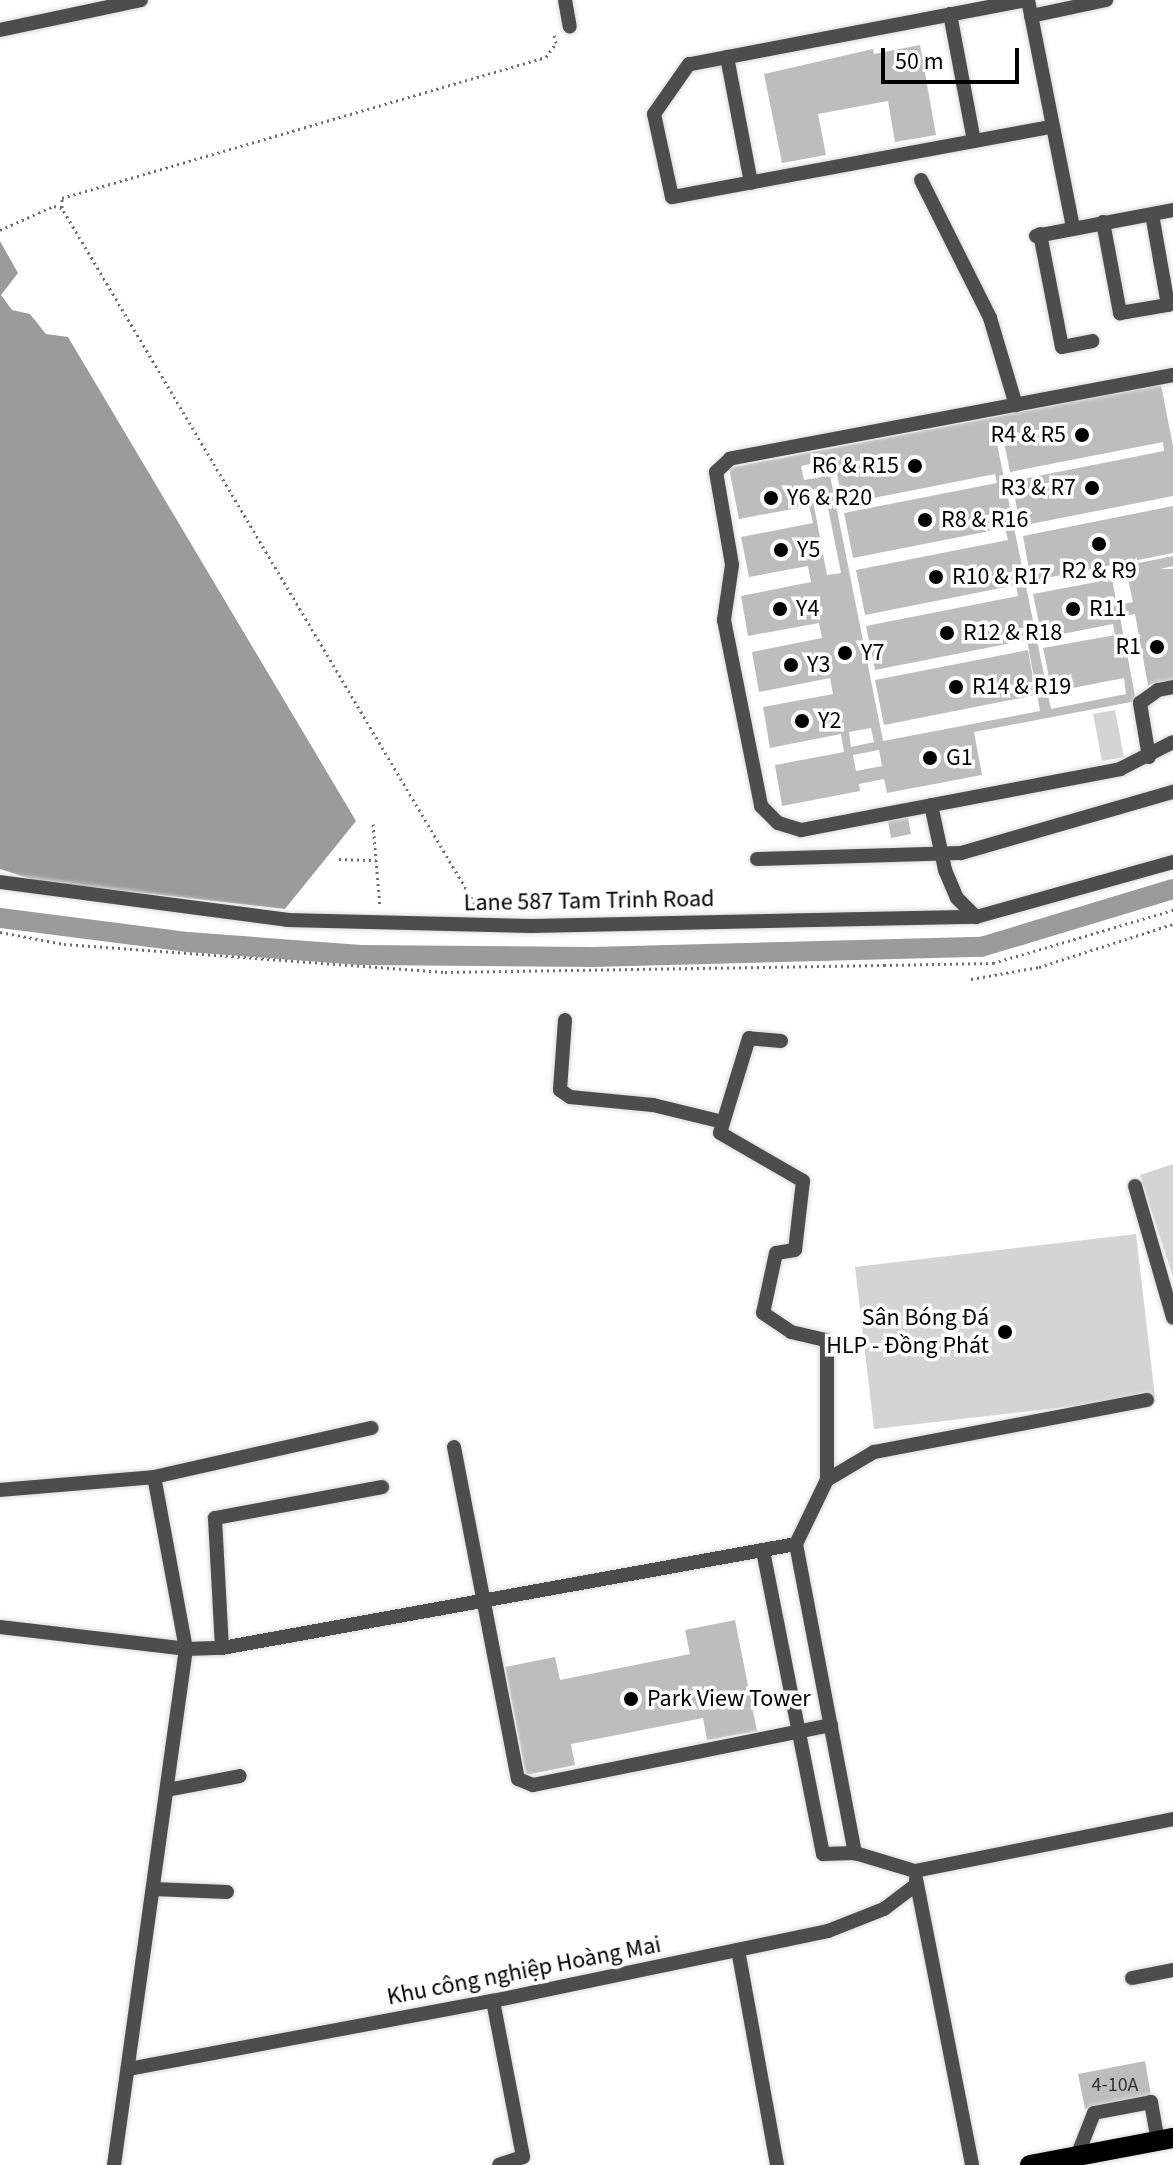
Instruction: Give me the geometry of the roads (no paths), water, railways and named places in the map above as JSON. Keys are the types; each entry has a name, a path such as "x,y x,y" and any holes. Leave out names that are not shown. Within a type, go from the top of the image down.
{"main road":[{"path":"1030,2165 1166,2139"}],"street":[{"path":"0,30 141,0"},
{"path":"565,0 570,23"},
{"path":"934,0 943,15 974,141"},
{"path":"1051,127 672,197 654,114 689,64 1027,0 1073,228"},
{"path":"1031,16 1106,0"},
{"path":"727,57 751,183"},
{"path":"921,180 979,291 1016,405"},
{"path":"1092,341 1062,347 1038,235 1173,210"},
{"path":"1103,222 1120,313 1168,305 1152,214"},
{"path":"1173,375 730,459 716,472 732,565 722,610 761,806 778,823 801,830 1120,769 1149,757 1173,742"},
{"path":"1149,757 1140,703 1158,690 1173,687"},
{"path":"757,859 940,856 1173,792"},
{"path":"931,805 940,856 957,898 976,917"},
{"name":"Lane 587 Tam Trinh Road","path":"0,882 287,920 488,926 976,917 1173,862"},
{"path":"565,1020 560,1090 570,1097 653,1105 723,1122"},
{"path":"781,1041 749,1038 720,1133 803,1181 795,1250 776,1253 763,1313 791,1332 827,1340 827,1480 796,1544 855,1853"},
{"path":"1135,1186 1173,1318"},
{"path":"827,1480 874,1452 1147,1400"},
{"path":"0,1490 154,1477 372,1428"},
{"path":"454,1447 515,1773 524,1784 831,1725"},
{"path":"114,2165 186,1649 154,1477"},
{"path":"222,1648 215,1518 382,1487"},
{"path":"0,1627 186,1649 222,1648 483,1604 796,1544"},
{"path":"763,1551 823,1854 855,1853 916,1878 1173,1819"},
{"path":"167,1790 240,1776"},
{"path":"916,1878 972,2165"},
{"name":"Khu công nghiệp Hoàng Mai","path":"128,2069 493,2001 828,1931 884,1909 916,1878"},
{"path":"153,1889 227,1892"},
{"path":"738,1950 777,2165"},
{"path":"1132,1978 1173,1970"},
{"path":"493,2001 523,2157 499,2165"},
{"path":"1077,2156 1094,2113 1151,2102 1166,2139"}],"waterway":[{"path":"0,918 188,942 361,955 592,957 981,947 1173,889"}],"place":[{"name":"R4 & R5","path":"1082,435"},
{"name":"R6 & R15","path":"915,466"},
{"name":"R3 & R7","path":"1092,488"},
{"name":"Y6 & R20","path":"771,498"},
{"name":"R8 & R16","path":"925,520"},
{"name":"R2 & R9","path":"1099,544"},
{"name":"Y5","path":"781,550"},
{"name":"R10 & R17","path":"936,577"},
{"name":"Y4","path":"780,609"},
{"name":"R11","path":"1073,609"},
{"name":"R12 & R18","path":"947,633"},
{"name":"R1","path":"1157,647"},
{"name":"Y7","path":"845,653"},
{"name":"Y3","path":"791,665"},
{"name":"R14 & R19","path":"956,687"},
{"name":"Y2","path":"802,721"},
{"name":"G1","path":"930,758"},
{"name":"Sân Bóng Đá HLP - Đồng Phát","path":"1005,1332"},
{"name":"Park View Tower","path":"631,1699"}]}
